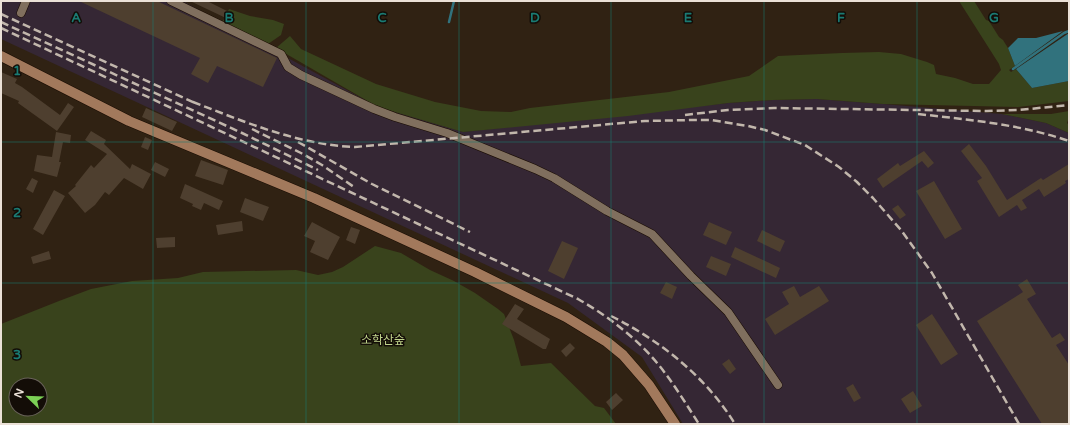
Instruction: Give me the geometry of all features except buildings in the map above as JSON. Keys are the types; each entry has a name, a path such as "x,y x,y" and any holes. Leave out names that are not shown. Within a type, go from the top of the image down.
{"street":[{"path":"21,13 26,1"},
{"path":"171,1 281,54 288,67 301,75 374,109 447,133 535,169 554,178 606,210 652,234 691,276 728,312 778,385"},
{"path":"1,56 129,121 314,198 566,317 607,342 623,355 649,386 675,424"}],"shaded area":[{"path":"1,1 183,1 378,107 463,132 728,103 817,99 1002,114 1046,123 1069,133 1069,424 683,424 642,357 568,303 1,39"}],"green space":[{"path":"959,1 974,1 986,20 989,21 999,37 1003,40 1015,66 1009,70 1011,72 1016,69 1032,88 1069,81 1069,101 1018,107 883,104 817,99 773,100 728,103 628,116 463,132 378,107 276,48 290,36 301,49 376,84 435,102 481,111 511,112 530,108 669,92 749,76 778,56 879,52 901,54 934,65 936,74 973,84 989,84 1001,70 999,64"},
{"path":"229,9 250,16 273,20 284,24 281,35 268,44 223,21"},
{"path":"1069,111 1067,123 1069,125 1069,133 1046,123 1002,114 1051,114"},
{"name":"소학산숲","path":"375,246 401,253 430,270 454,281 475,293 504,314 514,340 521,366 551,363 595,406 604,408 616,424 1,424 1,324 91,289 132,281 178,278 203,272 296,270 318,275 332,272 343,267"}],"water":[{"path":"1063,31 1015,66 1008,48 1018,38 1036,38"},
{"path":"1069,33 1069,81 1032,88 1016,69"}],"waterway":[{"path":"449,22 454,1"},
{"path":"1013,69 1069,31"}],"railway":[{"path":"1,14 197,104"},
{"path":"1,22 242,133 318,170"},
{"path":"1,28 578,299 614,323 646,351 669,379 699,424"},
{"path":"193,102 252,124 293,137 313,142 355,147 645,121 693,120 711,120 748,126 765,130 805,145 839,167 857,182 901,230 932,273 1019,424"},
{"path":"685,115 728,110 774,108 987,111 1019,110 1069,105"},
{"path":"918,114 1032,130 1069,141"},
{"path":"252,129 301,153 322,165 354,187"},
{"path":"298,142 372,184 470,232"},
{"path":"611,316 647,337 681,362 710,391 735,424"}]}
